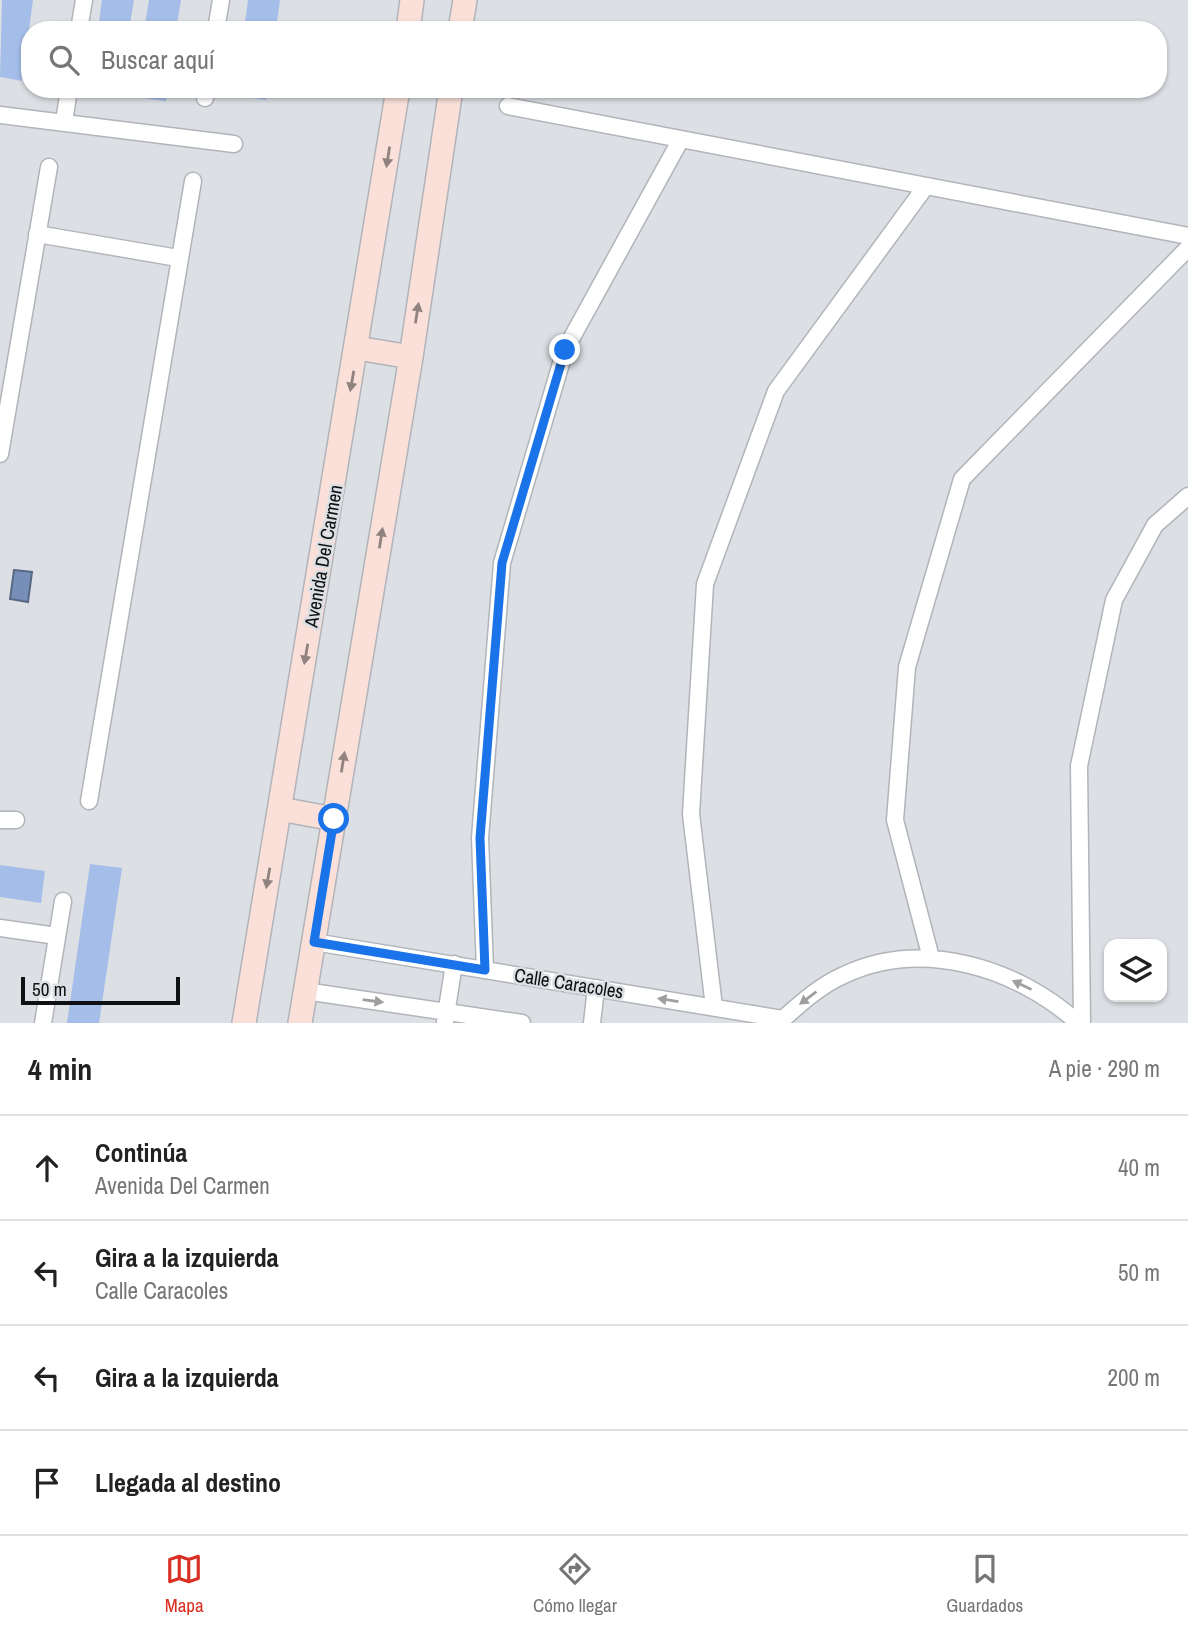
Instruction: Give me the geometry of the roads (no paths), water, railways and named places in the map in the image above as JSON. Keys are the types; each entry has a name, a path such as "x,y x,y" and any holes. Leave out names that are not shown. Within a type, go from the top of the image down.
{"main road":[{"path":"409,21 412,0"},
{"path":"462,21 465,0"},
{"name":"Avenida Del Carmen","path":"244,1023 358,348 397,98"},
{"path":"300,1023 411,358 450,98"},
{"path":"358,348 411,358"},
{"path":"280,809 334,819"}],"street":[{"path":"80,21 84,0"},
{"path":"218,21 221,0"},
{"path":"64,122 68,98"},
{"path":"508,106 1188,236"},
{"path":"0,115 234,144"},
{"path":"485,970 480,838 502,563 565,350 681,139"},
{"path":"0,454 49,167"},
{"path":"89,801 193,181"},
{"path":"714,1007 691,814 705,584 776,391 926,186"},
{"path":"37,234 178,258"},
{"path":"931,958 895,820 907,667 962,480 1188,248"},
{"path":"1080,1023 1079,766 1114,600 1155,525 1188,496"},
{"path":"43,1023 63,901"},
{"path":"0,928 57,936"},
{"name":"Calle Caracoles","path":"314,942 714,1007 783,1021 808,997 845,974 888,962 931,958 974,965 1013,980 1052,999 1080,1023"},
{"path":"445,1018 454,964"},
{"path":"592,1023 596,988"},
{"path":"305,991 445,1018 522,1023"}],"water":[{"path":"14,570 32,572 28,602 10,599"}]}
